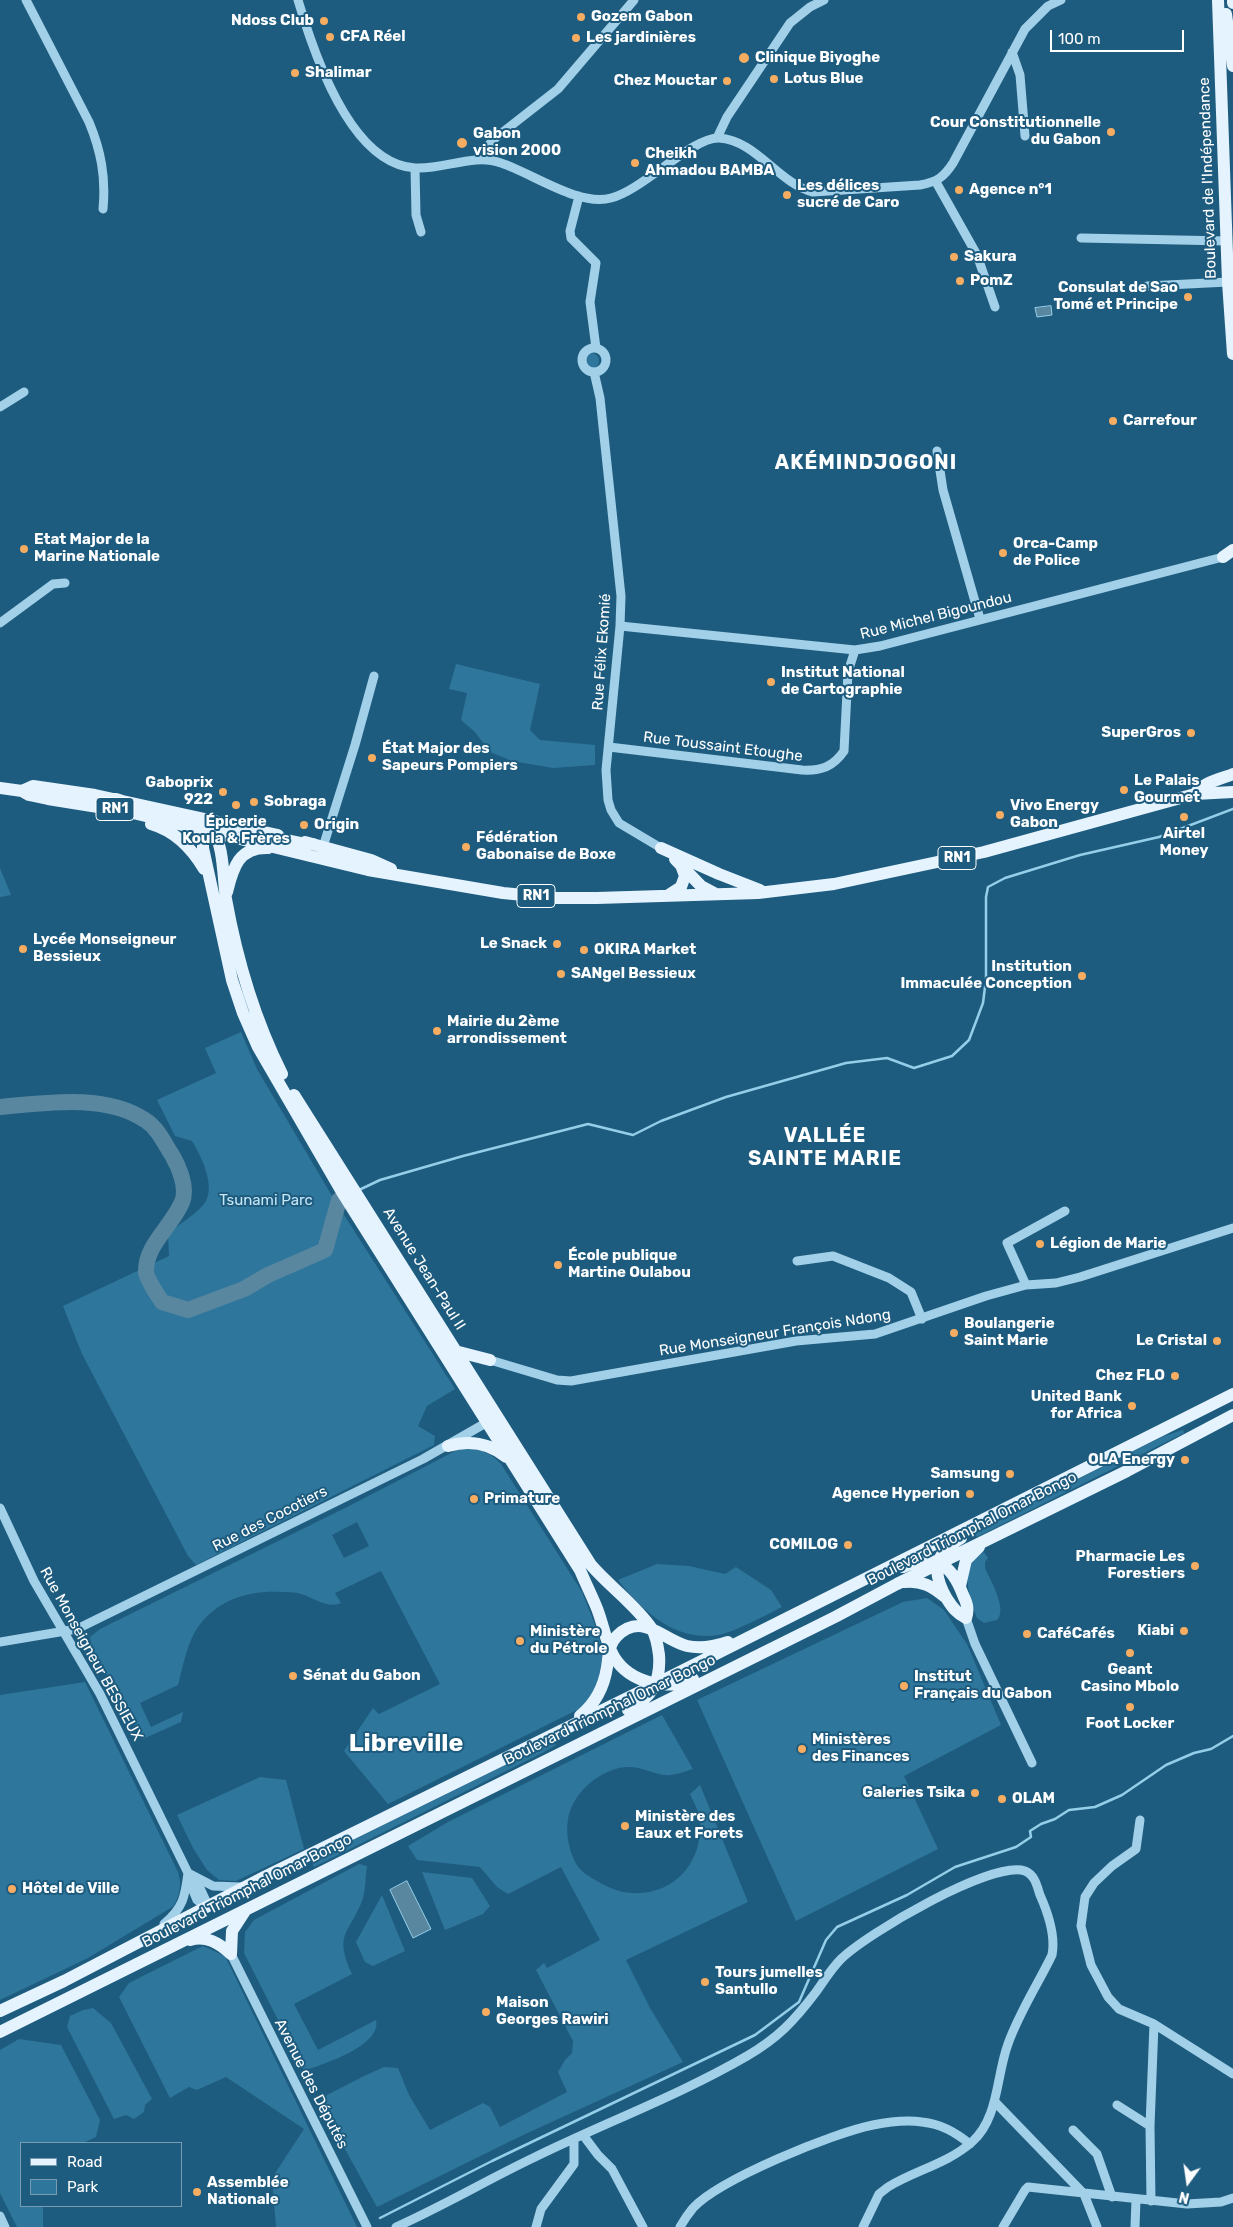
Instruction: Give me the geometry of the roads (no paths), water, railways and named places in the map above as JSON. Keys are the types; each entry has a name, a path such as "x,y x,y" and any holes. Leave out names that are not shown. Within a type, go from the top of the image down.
{"main road":[{"name":"Boulevard de l'Indépendance","path":"1218,0 1228,282 1233,354"},
{"path":"1225,0 1233,66"},
{"name":"RN1","path":"1196,794 1199,788 1206,784 1233,774"},
{"name":"RN1","path":"22,791 33,786 116,799 318,849 371,860 409,876 477,889 528,896 581,898 664,897 764,892 834,884 933,864 1035,839 1196,794 1233,792"},
{"name":"RN1","path":"0,788 211,830 286,849 318,849"},
{"path":"116,799 193,818 211,830 220,825 300,843 318,849"},
{"path":"88,804 170,832 191,850 211,880"},
{"name":"Avenue Jean-Paul II","path":"610,1646 596,1606 580,1570 513,1464 492,1420 474,1381 455,1351 351,1194 274,1076 246,1020 225,953 202,844 211,830 220,844 226,897 249,996 265,1039 294,1095 351,1194 492,1420 591,1565 652,1628"},
{"path":"661,848 710,894 711,880 703,869 694,863"},
{"path":"661,848 764,892"},
{"path":"226,897 233,870 243,855 257,849 286,849"},
{"path":"664,897 674,893 681,887 685,876 680,864"},
{"path":"455,1351 490,1360"},
{"path":"474,1381 473,1373 478,1364 490,1360"},
{"name":"Boulevard Triomphal Omar Bongo","path":"0,2011 64,1981 206,1907 656,1684 1233,1394"},
{"path":"1158,1432 1189,1424 1233,1402"},
{"name":"Boulevard Triomphal Omar Bongo","path":"0,2032 72,1998 247,1908 788,1640 938,1563 1127,1471 1232,1415"},
{"path":"448,1446 468,1442 480,1444 495,1449 513,1464"},
{"path":"840,1591 873,1582 918,1561 938,1563 948,1568 960,1586 968,1606 966,1618 956,1612 946,1598 937,1576 938,1563 947,1547 1021,1501"},
{"path":"960,1586 968,1557 988,1539"},
{"path":"897,1584 920,1582 933,1588 946,1598"},
{"path":"566,1728 589,1708 599,1694 604,1681 610,1646 618,1635 628,1628 642,1626 652,1628 681,1644 692,1646 719,1645 757,1632"},
{"path":"543,1761 573,1738 643,1702 656,1684 660,1671 659,1653 652,1628"},
{"path":"610,1646 615,1658 636,1676 656,1684 672,1685 685,1683 743,1654 788,1640"},
{"path":"111,1978 135,1957 195,1926 206,1907 220,1910 230,1909 288,1880 303,1874 320,1872"},
{"path":"230,1954 229,1946 232,1931 247,1908"},
{"path":"179,1943 202,1938 217,1943 230,1954"},
{"path":"64,1981 72,1998"}],"street":[{"path":"26,0 98,143 104,172 103,209"},
{"path":"298,0 321,68 356,130 388,160 405,167 415,168 440,166 477,159 502,163 579,196 604,200 632,189 696,146 717,138 738,143 800,186 813,192 936,182 942,178 953,163 1025,29 1048,6 1061,0"},
{"path":"477,159 494,139 558,89 634,0"},
{"path":"717,138 727,117 790,23 810,7 824,0"},
{"path":"1212,0 1219,16"},
{"path":"1012,52 1020,75 1025,136"},
{"path":"415,168 416,215 421,232"},
{"path":"936,182 950,210 977,255 995,307"},
{"path":"579,196 570,231 571,238 596,263 590,302 596,348"},
{"path":"1081,238 1227,241"},
{"path":"1147,286 1228,282"},
{"path":"596,348 603,352 606,363 602,369 594,372 584,367 581,359 588,349 596,348"},
{"name":"Rue Félix Ekomié","path":"594,372 600,398 621,596 607,790 614,817 628,830 661,848"},
{"path":"0,408 24,392"},
{"path":"937,451 943,490 980,619"},
{"name":"Rue Michel Bigoundou","path":"620,626 855,650 880,646 1230,555"},
{"path":"0,623 53,584 65,583"},
{"name":"Rue Toussaint Etoughe","path":"609,747 802,770 816,771 828,767 838,760 844,751 848,672 855,650"},
{"path":"318,849 374,676"},
{"path":"1026,1285 1007,1243 1066,1211"},
{"name":"Rue Monseigneur François Ndong","path":"490,1360 556,1380 571,1381 607,1377 796,1341 875,1334 986,1296 1026,1285 1056,1283 1080,1277 1233,1228"},
{"path":"797,1261 833,1256 889,1278 911,1292 922,1319"},
{"name":"Rue des Cocotiers","path":"0,1642 77,1629 93,1622 448,1446 492,1420"},
{"name":"Rue Monseigneur BESSIEUX","path":"0,1508 34,1581 100,1694 189,1873 206,1901 206,1907"},
{"path":"966,1618 975,1644 1032,1764"},
{"path":"1140,1820 1136,1849 1133,1853 1112,1866 1088,1891 1083,1903 1081,1926 1091,1965 1113,2004 1119,2009 1154,2024 1233,2074"},
{"path":"396,2227 499,2177 532,2158 706,2080 779,2036 794,2020 840,1960 879,1929 922,1906 984,1878 1014,1870 1025,1871 1033,1876 1043,1901 1054,1945 1052,1954 1008,2045 994,2102 983,2129 970,2144 956,2155 888,2187 879,2194 862,2227"},
{"path":"155,1933 180,1908 184,1899 189,1873 218,1887 239,1888 250,1885"},
{"name":"Avenue des Députés","path":"230,1954 365,2219 367,2227"},
{"path":"1151,2201 1150,2126 1154,2024"},
{"path":"994,2102 1084,2194 1097,2227"},
{"path":"1117,2106 1150,2126"},
{"path":"680,2227 694,2207 724,2186 796,2153 871,2125 922,2122 941,2126 956,2133 970,2144"},
{"path":"1072,2130 1097,2154 1112,2197"},
{"path":"583,2135 598,2155 612,2169 644,2227"},
{"path":"536,2227 541,2209 574,2164 574,2139"},
{"path":"1003,2227 1028,2187 1151,2201 1207,2204 1233,2198"},
{"path":"1135,2227 1136,2200"},
{"path":"0,2216 5,2227"}],"waterway":[{"path":"359,1190 380,1180 463,1156 588,1124 633,1135 661,1121 726,1097 846,1063 887,1058 914,1068 952,1056 969,1040 983,1003 986,979 986,897 988,887 1005,878 1080,855 1159,837 1233,809"},
{"path":"0,1107 55,1102 93,1103 112,1106 129,1112 154,1127 177,1165 182,1178 184,1196 178,1211 150,1253 146,1272 150,1283 162,1302 188,1310 244,1289 268,1275 325,1250 339,1200"},
{"path":"380,2218 492,2161 755,2035 799,2002 826,1940 837,1927 907,1895 955,1867 1016,1847 1031,1837 1030,1831 1041,1824 1055,1819 1069,1810 1095,1807 1122,1795 1166,1765 1194,1753 1211,1749 1233,1736"}],"place":[{"name":"Gozem Gabon","path":"581,17"},
{"name":"Ndoss Club","path":"324,21"},
{"name":"CFA Réel","path":"330,37"},
{"name":"Les jardinières","path":"576,38"},
{"name":"Clinique Biyoghe","path":"744,58"},
{"name":"Shalimar","path":"295,73"},
{"name":"Lotus Blue","path":"774,79"},
{"name":"Chez Mouctar","path":"727,81"},
{"name":"Cour Constitutionnelle du Gabon","path":"1111,132"},
{"name":"Gabon vision 2000","path":"462,143"},
{"name":"Cheikh Ahmadou BAMBA","path":"635,163"},
{"name":"Agence n°1","path":"959,190"},
{"name":"Les délices sucré de Caro","path":"787,195"},
{"name":"Sakura","path":"954,257"},
{"name":"PomZ","path":"960,281"},
{"name":"Consulat de Sao Tomé et Principe","path":"1188,297"},
{"name":"Carrefour","path":"1113,421"},
{"name":"Etat Major de la Marine Nationale","path":"24,549"},
{"name":"Orca-Camp de Police","path":"1003,553"},
{"name":"Institut National de Cartographie","path":"771,682"},
{"name":"SuperGros","path":"1191,733"},
{"name":"État Major des Sapeurs Pompiers","path":"372,758"},
{"name":"Le Palais Gourmet","path":"1124,790"},
{"name":"Gaboprix 922","path":"223,792"},
{"name":"Sobraga","path":"254,802"},
{"name":"Épicerie Koula & Frères","path":"236,805"},
{"name":"Vivo Energy Gabon","path":"1000,815"},
{"name":"Airtel Money","path":"1184,817"},
{"name":"Origin","path":"304,825"},
{"name":"Fédération Gabonaise de Boxe","path":"466,847"},
{"name":"Le Snack","path":"557,944"},
{"name":"Lycée Monseigneur Bessieux","path":"23,949"},
{"name":"OKIRA Market","path":"584,950"},
{"name":"SANgel Bessieux","path":"561,974"},
{"name":"Institution Immaculée Conception","path":"1082,976"},
{"name":"Mairie du 2ème arrondissement","path":"437,1031"},
{"name":"Légion de Marie","path":"1040,1244"},
{"name":"École publique Martine Oulabou","path":"558,1265"},
{"name":"Boulangerie Saint Marie","path":"954,1333"},
{"name":"Le Cristal","path":"1217,1341"},
{"name":"Chez FLO","path":"1175,1376"},
{"name":"United Bank for Africa","path":"1132,1406"},
{"name":"OLA Energy","path":"1185,1460"},
{"name":"Samsung","path":"1010,1474"},
{"name":"Agence Hyperion","path":"970,1494"},
{"name":"Primature","path":"474,1499"},
{"name":"COMILOG","path":"848,1545"},
{"name":"Pharmacie Les Forestiers","path":"1195,1566"},
{"name":"Kiabi","path":"1184,1631"},
{"name":"CaféCafés","path":"1027,1634"},
{"name":"Ministère du Pétrole","path":"520,1641"},
{"name":"Geant Casino Mbolo","path":"1130,1653"},
{"name":"Sénat du Gabon","path":"293,1676"},
{"name":"Institut Français du Gabon","path":"904,1686"},
{"name":"Foot Locker","path":"1130,1707"},
{"name":"Ministères des Finances","path":"802,1749"},
{"name":"Galeries Tsika","path":"975,1793"},
{"name":"OLAM","path":"1002,1799"},
{"name":"Ministère des Eaux et Forets","path":"625,1826"},
{"name":"Hôtel de Ville","path":"12,1889"},
{"name":"Tours jumelles Santullo","path":"705,1982"},
{"name":"Maison Georges Rawiri","path":"486,2012"},
{"name":"Assemblée Nationale","path":"197,2192"}],"district":[{"name":"AKÉMINDJOGONI","path":"866,463"},
{"name":"VALLÉE SAINTE MARIE","path":"825,1148"},
{"name":"Libreville","path":"406,1744"}],"park label":[{"name":"Tsunami Parc","path":"266,1201"}]}
